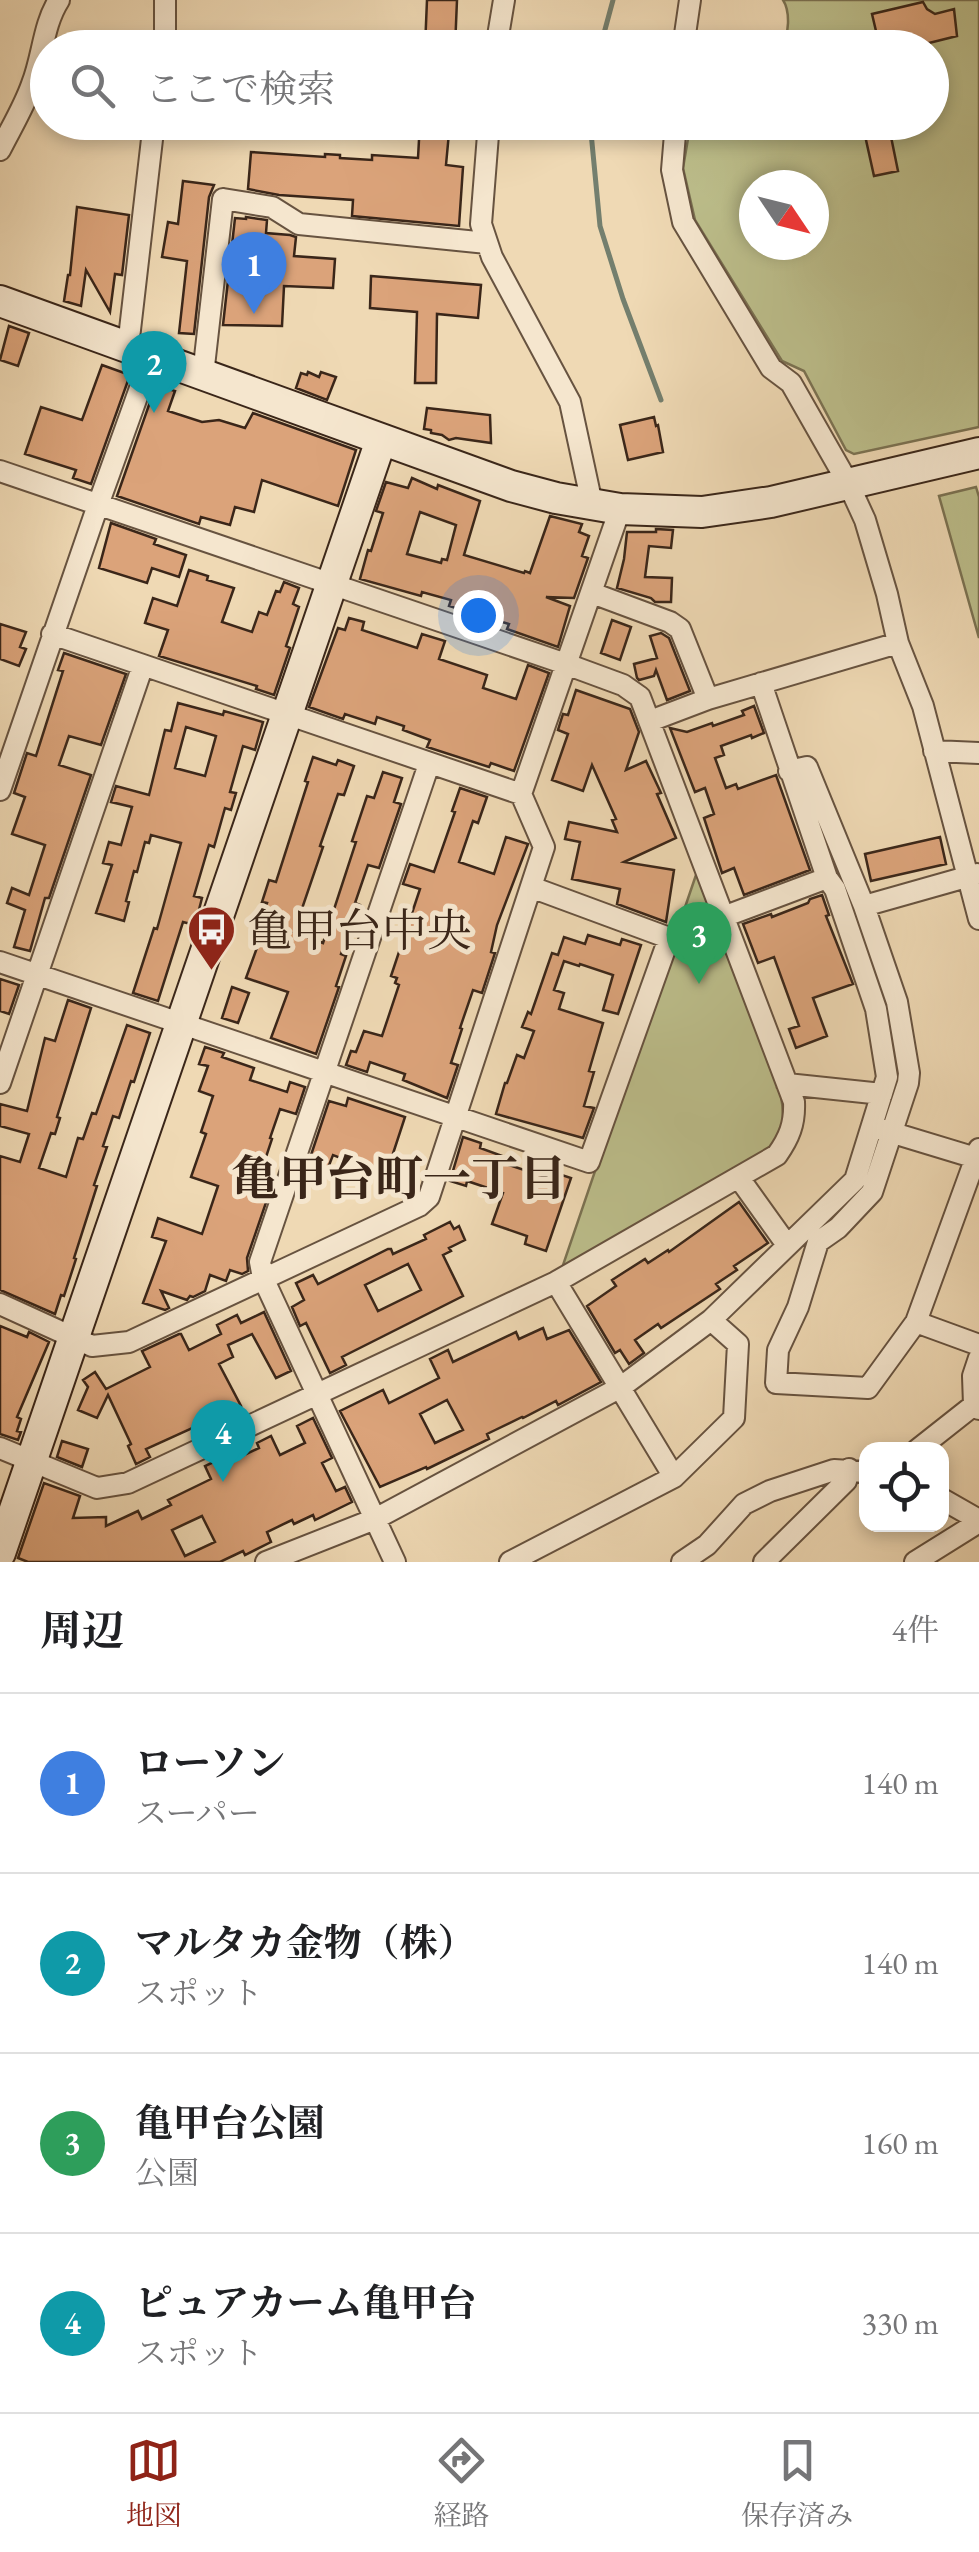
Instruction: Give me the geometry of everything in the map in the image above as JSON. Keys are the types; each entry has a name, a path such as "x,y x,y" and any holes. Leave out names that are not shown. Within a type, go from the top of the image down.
{"street":[{"path":"165,30 166,0"},
{"path":"499,30 504,0"},
{"path":"686,30 690,0"},
{"path":"47,30 51,5"},
{"path":"0,150 30,105"},
{"path":"0,790 98,505 140,351 153,140"},
{"path":"0,1304 92,1346 129,1342 419,1206 428,1196 544,847 522,794 592,593 606,507 570,402 492,257 480,224 487,140"},
{"path":"674,140 672,170 683,222 771,368 791,383 865,520 898,643 923,706 973,875 979,919"},
{"path":"204,374 222,199 272,207 299,224 487,243"},
{"path":"0,301 511,486 606,507 702,512 771,502 979,452"},
{"path":"0,1552 382,440"},
{"path":"0,472 624,685 640,698 650,721 794,1102 795,1117 792,1130 776,1155 556,1282 128,1483 97,1488 0,1448"},
{"path":"592,593 680,629 708,699"},
{"path":"52,634 522,794"},
{"path":"650,721 708,699 898,643"},
{"path":"0,1083 143,665"},
{"path":"760,684 876,1009 887,1077 872,1192 838,1228 818,1242 798,1307 778,1350 776,1383 868,1388 916,1322 978,1155 882,1130"},
{"path":"934,750 979,753"},
{"path":"396,1562 263,1278 260,1262 429,764"},
{"path":"266,1562 375,1518 621,1387 711,1320 855,1180 908,1083 909,1073 897,1002 864,906 807,768 788,770"},
{"path":"864,906 973,875"},
{"path":"723,917 827,878"},
{"path":"0,962 589,1162 669,938 531,887"},
{"path":"787,1084 882,1094"},
{"path":"740,1178 787,1245"},
{"path":"556,1282 674,1477"},
{"path":"510,1562 674,1477 734,1418 738,1344 711,1320"},
{"path":"916,1322 979,1345"},
{"path":"928,1442 976,1407 973,1376 979,1358"},
{"path":"682,1562 707,1545 744,1504 783,1486 834,1470 858,1471"},
{"path":"764,1562 858,1471"},
{"path":"915,1562 979,1521 949,1503"}],"green space":[{"path":"783,0 979,0 979,427 854,454 846,450 804,371 782,361 695,220 683,168 688,140 949,140 949,30 787,30"},
{"path":"976,487 979,497 979,638 939,496"},
{"path":"697,872 781,1096 780,1132 767,1150 563,1265"}],"building":[{"path":"427,0 457,0 456,30 426,30"},
{"path":"923,2 935,14 954,9 957,36 949,38 949,30 876,30 872,14"},
{"path":"419,140 448,140 446,165 463,167 459,226 352,216 353,200 248,189 251,152 372,160 372,155 418,158"},
{"path":"866,140 892,140 898,171 874,176"},
{"path":"183,181 214,185 209,197 194,334 179,333 187,261 162,257 168,222 178,224"},
{"path":"77,207 129,215 122,275 115,274 110,312 86,270 81,306 64,301"},
{"path":"235,218 267,220 266,233 296,237 294,256 335,259 333,288 284,286 282,326 223,325"},
{"path":"371,276 481,285 478,318 437,314 436,383 415,383 417,312 370,308"},
{"path":"9,326 29,333 18,366 0,360"},
{"path":"102,365 130,375 91,484 73,478 76,470 25,454 41,407 82,420"},
{"path":"301,373 336,377 327,400 296,388"},
{"path":"156,385 175,391 168,411 202,422 219,420 245,428 253,413 356,450 338,506 262,480 254,512 235,507 230,525 201,517 199,524 117,496"},
{"path":"427,408 490,415 491,443 449,440 431,433 424,429"},
{"path":"654,417 663,452 628,460 620,425"},
{"path":"412,478 480,501 464,555 524,573 530,573 550,516 582,524 579,532 589,536 582,556 588,558 574,598 546,597 570,606 558,647 507,629 509,624 449,606 451,600 360,579 383,513 376,511 386,482 408,488","holes":["420,512 456,525 447,560 442,559 441,563 407,554"]},
{"path":"111,523 186,555 179,577 152,568 147,583 99,568"},
{"path":"673,530 671,548 649,546 645,577 672,578 671,602 655,602 617,588 627,532"},
{"path":"189,570 234,588 222,622 252,632 259,612 267,615 284,582 299,588 293,604 299,607 286,646 290,648 274,695 256,689 257,686 159,656 168,630 145,623 153,598 177,606"},
{"path":"349,618 364,622 362,630 417,648 422,634 445,641 439,659 487,675 483,688 516,699 528,665 549,673 514,771 427,747 430,740 377,717 375,724 345,714 343,719 309,707 338,628 345,630"},
{"path":"612,620 631,627 620,660 601,653"},
{"path":"0,624 26,632 20,647 26,649 19,666 0,659"},
{"path":"661,633 669,638 690,691 667,700 656,670 654,676 639,680 634,664 657,658 650,636"},
{"path":"64,653 126,674 101,745 69,736 59,765 91,775 49,898 45,898 30,951 14,947 25,910 7,903 12,888 29,895 45,845 12,834 25,797 14,793 27,753 36,756 63,671 58,670"},
{"path":"576,690 630,709 639,732 626,770 646,761 676,838 624,862 674,870 666,922 617,904 620,889 572,879 580,842 565,839 569,822 617,832 612,820 616,819 592,765 583,791 552,780 568,734 558,730"},
{"path":"178,703 263,722 255,750 243,746 230,792 236,793 231,810 225,808 214,847 209,845 194,896 202,898 195,925 183,922 158,1001 133,993 154,928 157,929 181,843 151,835 149,843 145,842 137,872 134,871 124,921 96,913 112,865 103,863 109,842 121,845 132,807 111,802 116,786 149,795 165,730 171,731","holes":["186,727 216,736 205,776 175,768"]},
{"path":"754,706 764,733 721,746 724,755 715,758 726,788 736,784 738,789 776,775 810,870 744,895 734,868 722,873 704,818 714,814 705,788 695,792 670,728 687,732 712,723 713,726 744,715 742,711"},
{"path":"313,757 354,766 344,795 338,794 294,932 323,943 367,796 374,798 383,772 402,778 394,802 401,804 379,868 368,865 355,903 360,905 341,954 346,956 336,986 339,987 316,1054 271,1038 288,992 246,978 267,903 262,902 269,880 276,882"},
{"path":"460,788 487,797 478,823 473,821 459,862 494,874 506,837 528,844 497,925 491,952 495,953 482,993 473,990 460,1028 451,1063 458,1065 447,1098 403,1080 405,1074 370,1062 367,1072 346,1065 364,1031 382,1036 399,985 395,983 397,978 391,976 420,889 403,884 410,864 434,872"},
{"path":"940,837 946,864 871,881 865,854"},
{"path":"822,895 829,915 826,916 853,984 813,998 827,1036 796,1048 789,1029 799,1026 774,957 758,963 743,924 771,914 772,917"},
{"path":"588,935 620,945 622,939 641,945 618,1014 603,1010 613,975 564,961 554,990 564,993 559,1009 603,1023 584,1106 594,1108 583,1138 496,1114 517,1055 524,1058 534,1031 522,1027 528,1012 531,1014 552,953 558,955 564,937 585,944"},
{"path":"0,979 19,985 9,1014 0,1011"},
{"path":"232,987 249,993 238,1023 222,1018"},
{"path":"68,1000 91,1008 55,1134 51,1133 39,1168 66,1177 78,1138 83,1139 92,1113 96,1114 127,1025 150,1033 119,1118 113,1116 76,1259 55,1314 0,1290 0,1156 20,1162 29,1134 0,1126 0,1104 27,1111 45,1038 55,1041"},
{"path":"205,1047 254,1068 250,1080 287,1092 290,1082 305,1087 296,1114 280,1109 270,1138 264,1163 274,1166 267,1187 271,1188 247,1258 248,1271 242,1274 230,1270 226,1281 210,1275 205,1291 187,1300 161,1291 169,1308 165,1310 143,1303 166,1241 152,1237 158,1218 202,1234 218,1186 191,1177 206,1134 201,1132 213,1096 199,1091 208,1066 199,1064"},
{"path":"348,1098 405,1117 386,1175 333,1155 328,1168 309,1161 329,1101 346,1106"},
{"path":"463,1137 505,1157 503,1163 548,1178 550,1171 571,1178 546,1251 525,1244 527,1236 492,1224 503,1193 467,1181 466,1186 450,1181"},
{"path":"739,1202 768,1243 734,1266 737,1270 716,1284 720,1289 661,1328 658,1324 635,1340 644,1353 629,1364 620,1350 615,1353 587,1306 616,1286 612,1280 645,1259 648,1263 669,1252"},
{"path":"450,1222 454,1229 459,1226 465,1240 443,1255 463,1296 342,1357 346,1365 330,1373 306,1323 300,1326 292,1307 304,1300 296,1283 313,1275 318,1284 388,1249 393,1254 426,1239 424,1235","holes":["408,1264 421,1290 378,1311 365,1285"]},
{"path":"264,1312 291,1371 276,1378 252,1334 228,1345 233,1357 219,1364 241,1406 146,1449 150,1457 136,1464 108,1395 97,1418 78,1410 88,1387 83,1380 95,1372 106,1389 150,1367 142,1351 179,1334 189,1350 221,1334 217,1325 237,1315 241,1323"},
{"path":"0,1326 27,1337 29,1332 49,1342 17,1417 21,1419 18,1440 0,1434"},
{"path":"543,1328 547,1339 569,1330 601,1382 558,1405 556,1401 487,1434 489,1439 427,1469 380,1487 340,1411 383,1390 389,1403 439,1378 430,1359 448,1350 453,1362 516,1332 519,1339","holes":["447,1400 463,1430 435,1443 420,1414"]},
{"path":"313,1418 332,1458 322,1463 336,1491 345,1487 352,1502 315,1520 313,1515 294,1524 292,1520 267,1532 271,1542 245,1555 243,1551 220,1562 28,1562 18,1558 44,1483 80,1496 73,1518 106,1517 106,1526 138,1511 142,1519 171,1505 168,1500 211,1479 205,1466 222,1458 225,1464 259,1448 257,1443 271,1436 280,1455 305,1443 297,1426","holes":["202,1516 215,1542 185,1556 172,1530"]},
{"path":"62,1441 88,1449 82,1467 57,1457"}],"waterway":[{"path":"605,30 613,0"},
{"path":"592,140 600,226 661,400"}],"place":[{"name":"ローソン","path":"254,314"},
{"name":"マルタカ金物（株）","path":"154,413"},
{"name":"亀甲台中央","path":"212,972"},
{"name":"亀甲台公園","path":"699,984"},
{"name":"ピュアカーム亀甲台","path":"223,1482"}],"district":[{"name":"亀甲台町一丁目","path":"399,1178"}]}
